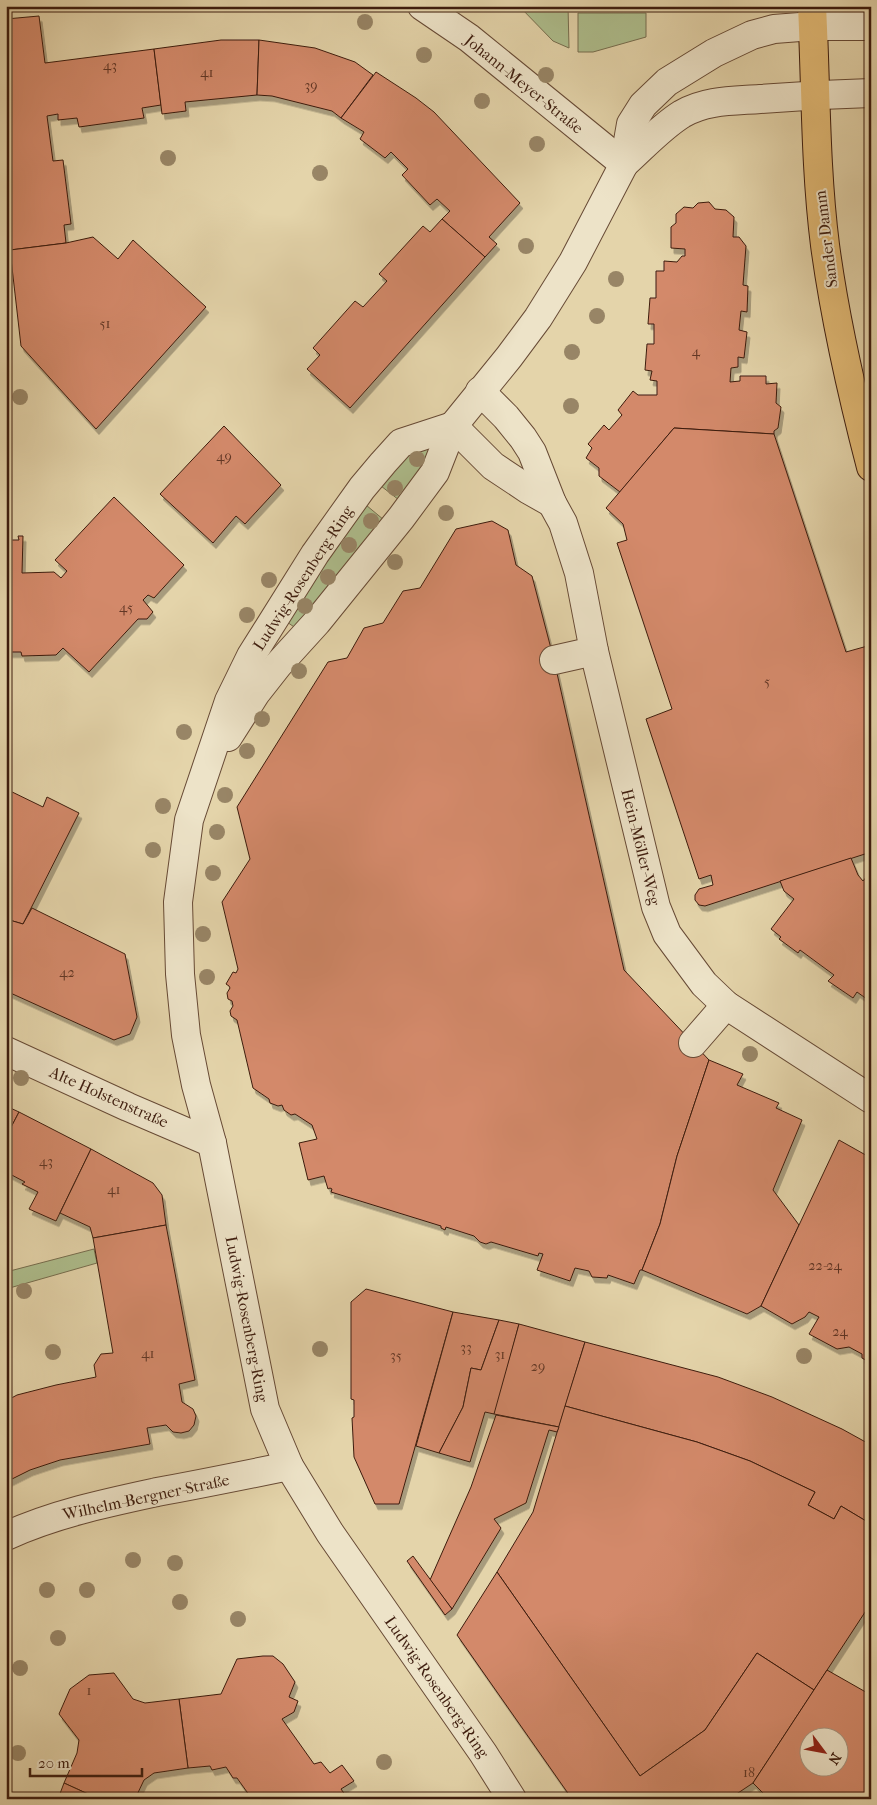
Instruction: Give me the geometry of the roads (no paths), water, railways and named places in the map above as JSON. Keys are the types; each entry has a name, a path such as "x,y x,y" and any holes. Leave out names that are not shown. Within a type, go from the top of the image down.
{"main road":[{"name":"Sander Damm","path":"813,16 817,157 827,261 852,397 871,467"}],"street":[{"name":"Johann-Meyer-Straße","path":"422,6 469,38 624,164"},
{"name":"Ludwig-Rosenberg-Ring","path":"204,774 256,693 278,665 329,608 436,472 452,426 509,357 538,318 573,262 624,164 631,124 644,105 667,82 714,53 752,36 813,16 871,26"},
{"name":"Ludwig-Rosenberg-Ring","path":"624,164 668,124 700,106 716,102 815,94 871,94"},
{"name":"Hein-Möller-Weg","path":"480,391 523,438 541,472 552,503 564,523 579,573 594,651 656,907 667,934 704,984 726,1005 871,1099"},
{"name":"Ludwig-Rosenberg-Ring","path":"452,426 401,443 362,488 315,554 251,656 228,702 189,820 178,902 180,974 186,1035 196,1085 212,1143 265,1409 289,1466 330,1533 478,1745 512,1799"},
{"path":"452,426 494,466 552,503"},
{"path":"554,660 594,651"},
{"path":"693,1043 726,1005"},
{"name":"Alte Holstenstraße","path":"6,1050 128,1107 212,1143"},
{"name":"Wilhelm-Bergner-Straße","path":"6,1536 30,1525 64,1514 131,1498 289,1466"}]}
